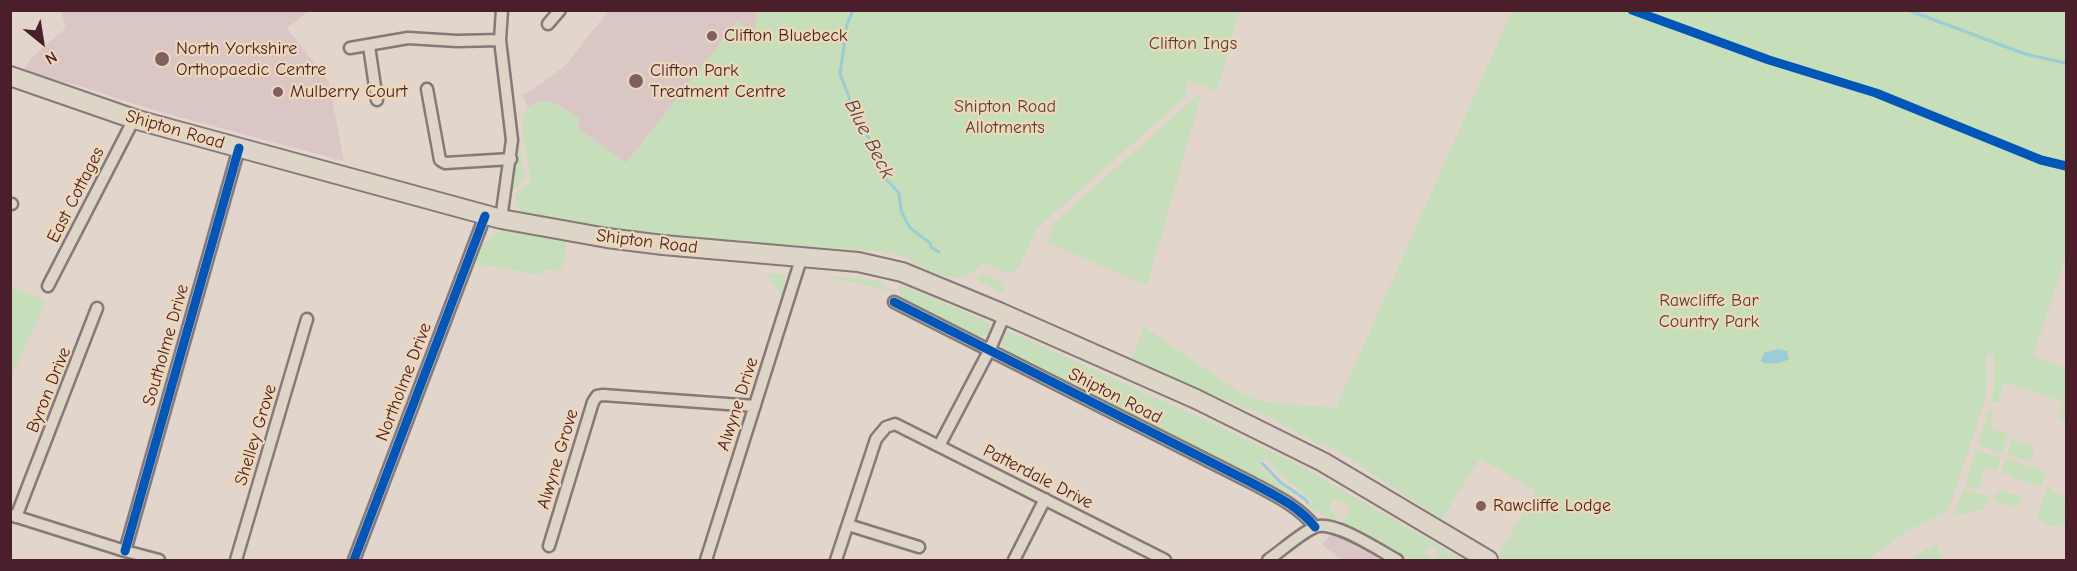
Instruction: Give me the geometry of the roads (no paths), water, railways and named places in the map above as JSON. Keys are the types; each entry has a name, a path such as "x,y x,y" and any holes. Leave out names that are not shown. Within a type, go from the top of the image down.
{"main road":[{"name":"Shipton Road","path":"10,76 134,119 493,217 591,236 651,244 858,262 902,272 1005,314 1196,399 1323,462 1488,561"}],"street":[{"name":"Northolme Drive","path":"354,561 493,217 511,159 511,120 501,40 502,10"},
{"path":"548,24 560,10"},
{"path":"350,48 408,38 457,41 501,40"},
{"path":"369,46 377,100"},
{"path":"427,89 440,160 445,163 511,159"},
{"name":"East Cottages","path":"48,286 134,119"},
{"name":"Southolme Drive","path":"125,551 239,148"},
{"name":"Alwyne Drive","path":"706,561 802,256"},
{"name":"Shipton Road","path":"894,302 1252,483 1292,505 1305,515 1314,527"},
{"name":"Byron Drive","path":"14,516 98,308"},
{"path":"939,446 1005,314"},
{"name":"Shelley Grove","path":"236,561 307,319"},
{"name":"Alwyne Grove","path":"549,546 593,402 597,396 754,406"},
{"name":"Patterdale Drive","path":"848,525 876,439 886,427 895,424 1165,561"},
{"path":"1014,561 1045,499"},
{"path":"14,516 159,561"},
{"path":"836,561 848,525 919,547"},
{"path":"1268,561 1314,527 1322,525 1333,527 1397,561"}],"water":[{"path":"1778,349 1787,351 1789,359 1775,363 1761,361 1764,353"}],"waterway":[{"name":"Blue Beck","path":"853,10 847,25 840,74 849,97 852,114 870,140 885,178 899,193 901,211 910,228 939,252"},
{"path":"1908,10 2025,54 2066,63"},
{"name":"Blue Beck","path":"1262,463 1280,482 1308,503"}],"place":[{"name":"Clifton Bluebeck","path":"712,36"},
{"name":"North Yorkshire Orthopaedic Centre","path":"162,59"},
{"name":"Clifton Park Treatment Centre","path":"636,81"},
{"name":"Mulberry Court","path":"278,92"},
{"name":"Rawcliffe Lodge","path":"1481,506"}],"park label":[{"name":"Clifton Ings","path":"1193,44"},
{"name":"Shipton Road Allotments","path":"1005,117"},
{"name":"Rawcliffe Bar Country Park","path":"1709,311"}]}
